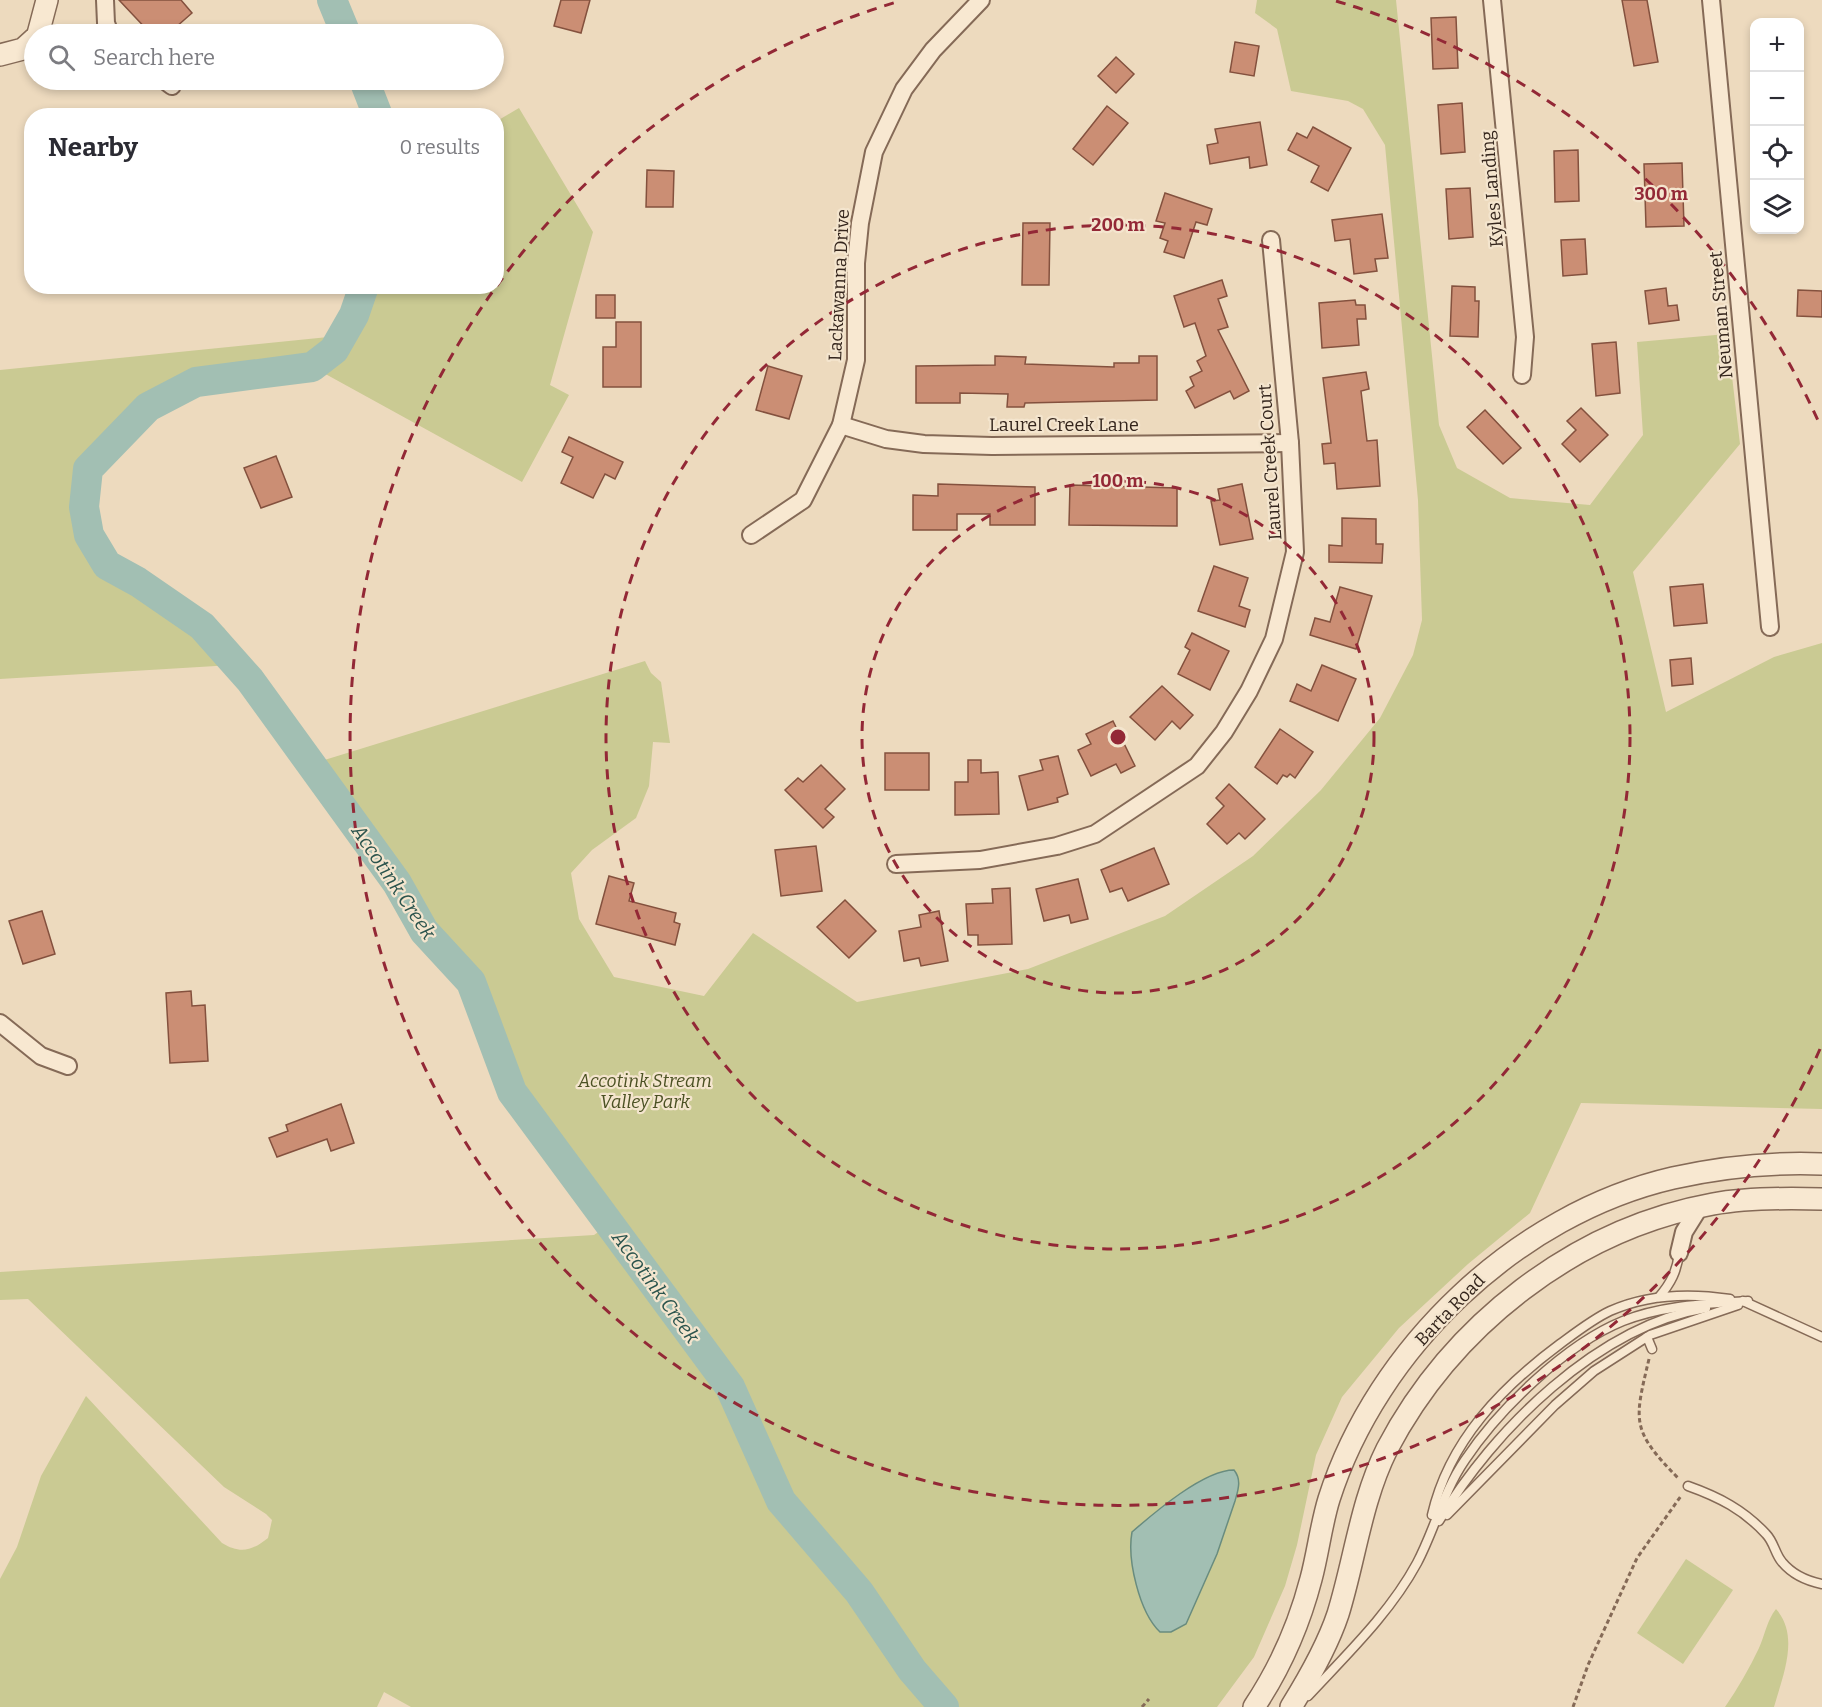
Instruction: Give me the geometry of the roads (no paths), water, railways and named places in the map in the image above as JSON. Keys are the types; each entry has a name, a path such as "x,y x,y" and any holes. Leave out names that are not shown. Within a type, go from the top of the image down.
{"street":[{"path":"40,24 46,0"},
{"path":"105,0 106,24"},
{"name":"Lackawanna Drive","path":"751,535 803,500 841,425 856,360 858,243 867,175 874,152 904,89 933,50 981,0"},
{"name":"Kyles Landing","path":"1492,0 1525,337 1522,375"},
{"name":"Neuman Street","path":"1711,0 1770,627"},
{"path":"0,55 24,49"},
{"name":"Laurel Creek Court","path":"896,864 980,860 1057,846 1095,834 1197,766 1224,732 1249,691 1277,627 1295,552 1290,442 1271,240"},
{"name":"Laurel Creek Lane","path":"841,425 886,439 924,444 992,446 1290,442"},
{"path":"0,1023 41,1056 68,1066"},
{"name":"Barta Road","path":"1254,1707 1286,1653 1311,1581 1329,1499 1369,1407 1426,1329 1482,1276 1538,1236 1573,1216 1623,1194 1671,1179 1721,1169 1757,1165 1822,1164"},
{"name":"Barta Road","path":"1291,1707 1314,1671 1337,1615 1366,1503 1387,1450 1420,1396 1466,1340 1518,1290 1572,1256 1635,1226 1714,1204 1822,1199"},
{"path":"1679,1253 1684,1232 1699,1208"}],"lane":[{"path":"1659,1297 1670,1285 1677,1267 1679,1253"},
{"path":"1426,1542 1437,1495 1456,1450 1496,1398 1526,1369 1609,1311 1659,1297 1697,1294 1748,1301 1822,1337"},
{"path":"1426,1542 1458,1502 1555,1405 1594,1371 1647,1337 1748,1301"},
{"path":"1298,1707 1383,1615 1417,1563 1443,1499 1464,1461 1491,1425 1576,1347 1623,1321 1687,1305 1748,1301"},
{"path":"1426,1542 1454,1495 1516,1421 1584,1361 1646,1328 1692,1311 1748,1301"},
{"path":"1647,1337 1652,1348"},
{"path":"1688,1486 1721,1498 1745,1515 1768,1536 1782,1562 1807,1581 1822,1584"}],"waterway":[{"name":"Accotink Creek","path":"332,0 342,24"},
{"name":"Accotink Creek","path":"368,90 375,108"},
{"name":"Accotink Creek","path":"361,294 354,315 334,350 312,367 196,382 148,407 88,469 84,507 89,535 107,565 138,582 202,626 250,680 397,883 424,931 471,982 512,1092 730,1387 781,1501 859,1592 912,1670 944,1707"}],"park label":[{"name":"Accotink Stream Valley Park","path":"645,1091"}]}
